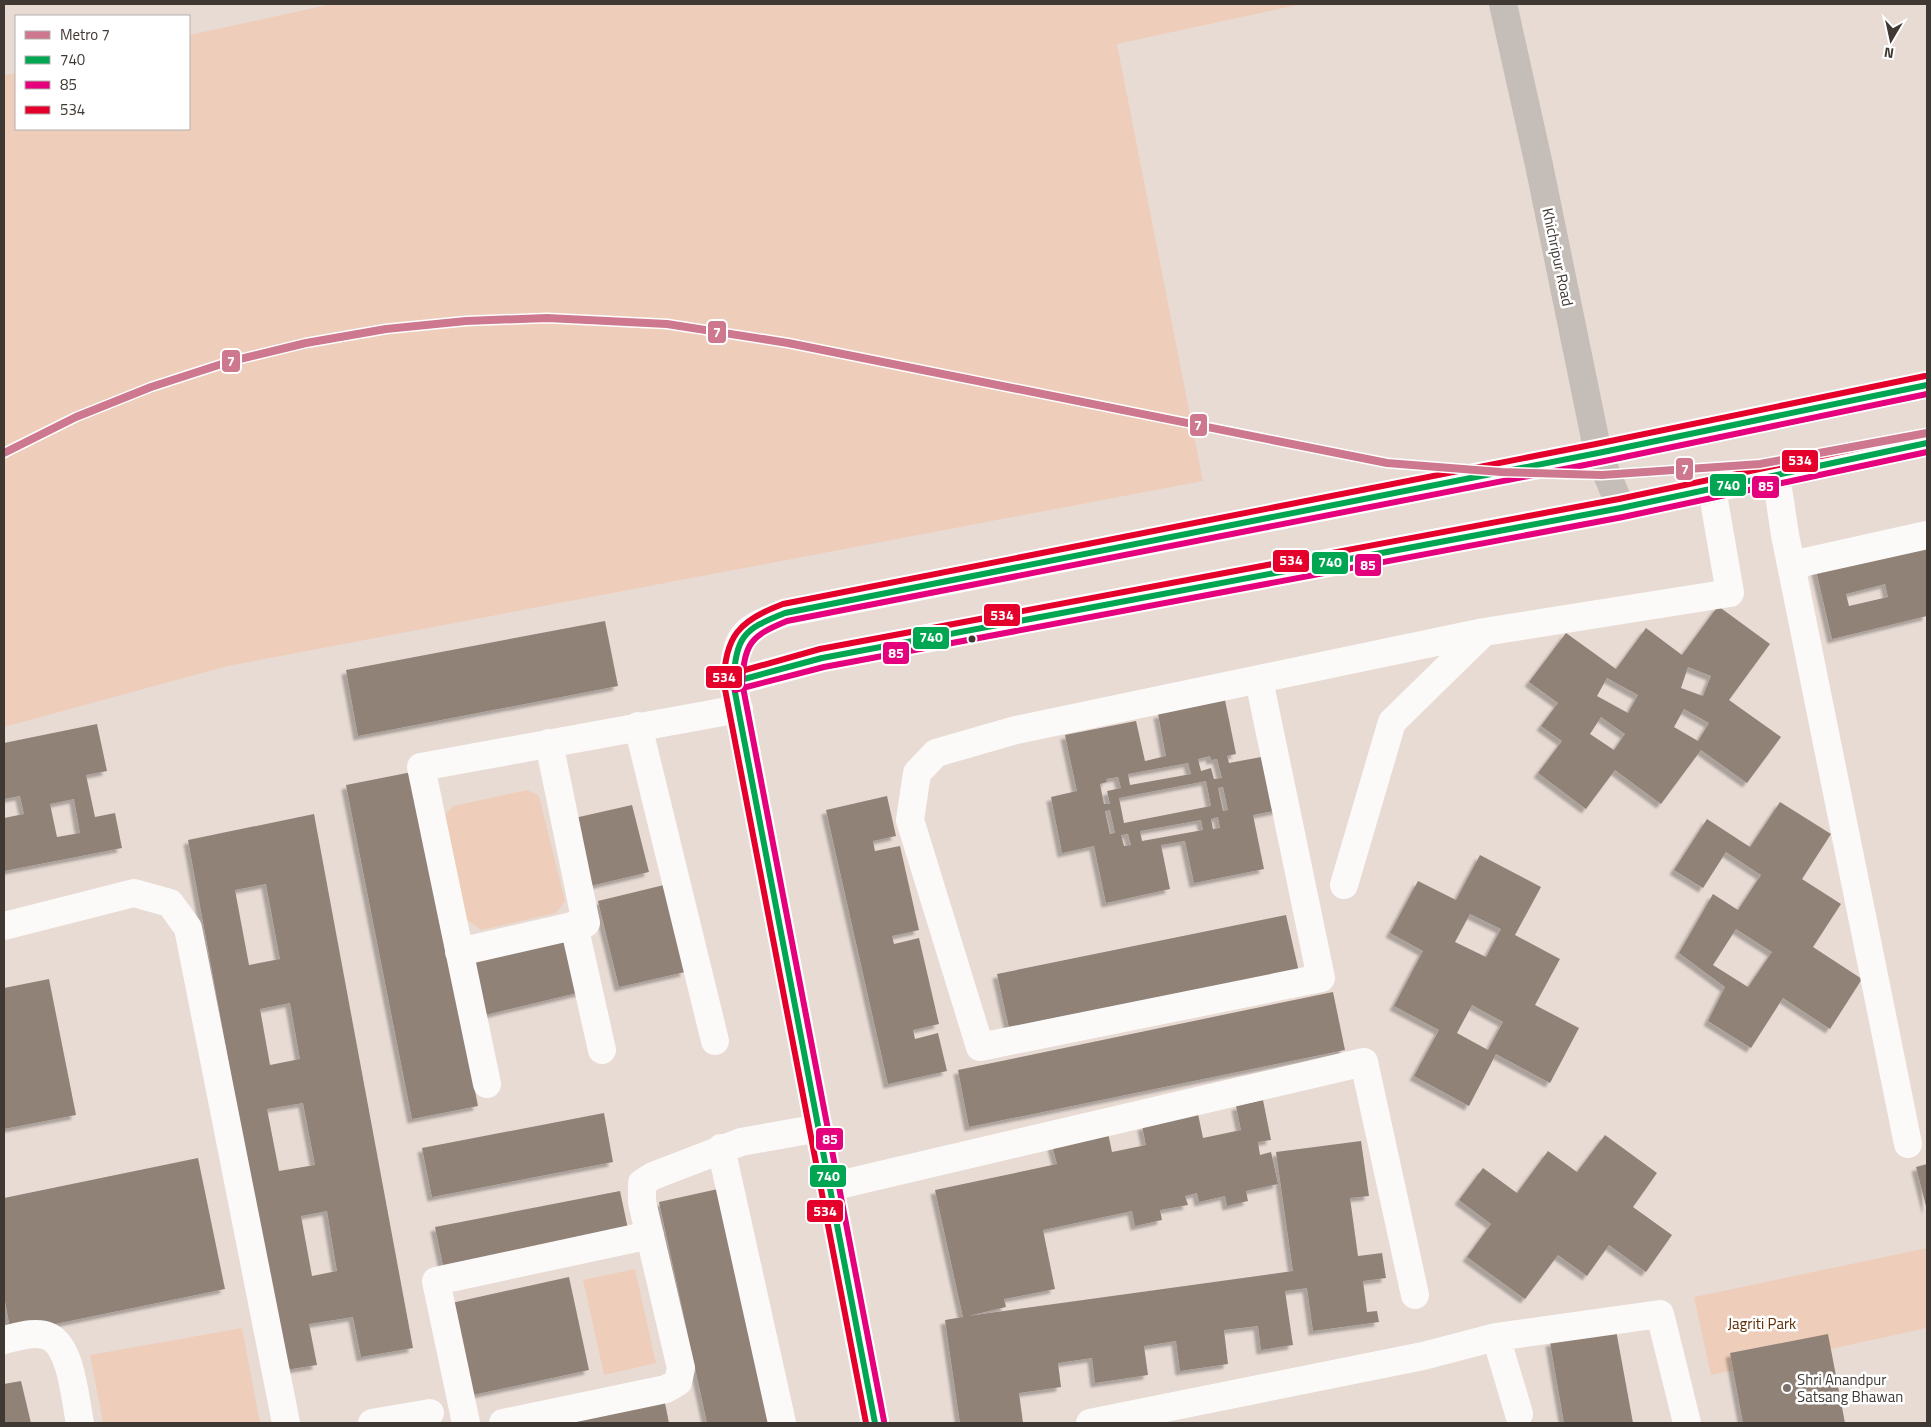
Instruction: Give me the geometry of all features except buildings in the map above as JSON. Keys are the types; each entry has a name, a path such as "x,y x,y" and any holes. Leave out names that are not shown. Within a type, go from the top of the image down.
{"main road":[{"name":"Khichripur Road","path":"1503,4 1539,165 1598,453 1621,508"},
{"path":"1598,453 1927,385"},
{"path":"1621,508 1927,443"}],"street":[{"path":"875,1423 733,682 736,650 742,637 755,624 785,613 1598,453"},
{"path":"1776,475 1792,565 1908,1144"},
{"path":"1259,680 1321,978 980,1047 910,820 917,773 936,753 1016,730 1484,632 1730,593 1712,489"},
{"path":"733,682 822,658 1621,508"},
{"path":"1792,565 1927,535"},
{"path":"1344,885 1392,722 1484,632"},
{"path":"486,1084 421,768 638,726 739,709"},
{"path":"638,726 715,1041"},
{"path":"459,952 586,923 549,743"},
{"path":"4,926 134,893 170,903 188,928 286,1423"},
{"path":"574,925 602,1050"},
{"path":"830,1187 1364,1062 1415,1296"},
{"path":"503,1423 666,1389 678,1382 681,1368 642,1202 642,1183 653,1176 721,1148 742,1142 819,1128"},
{"path":"721,1148 782,1423"},
{"path":"466,1423 436,1281 650,1236"},
{"path":"1093,1423 1423,1356 1496,1337 1660,1314 1687,1423"},
{"path":"4,1340 30,1334 50,1337 66,1354 80,1423"},
{"path":"1496,1337 1519,1414"},
{"path":"372,1423 430,1413"}],"green space":[{"path":"332,4 1302,4 1117,44 1203,481 228,666 4,727 4,75 15,73 15,130 190,130 190,35"},
{"path":"528,790 539,796 565,901 556,913 481,930 466,919 445,815 453,806"},
{"name":"Jagriti Park","path":"1927,1248 1927,1328 1711,1375 1694,1297"},
{"path":"635,1269 656,1363 604,1375 583,1280"},
{"path":"242,1328 260,1423 103,1423 90,1355"}],"metro line":[{"name":"7","path":"4,453 76,417 151,387 228,362 306,343 386,329 466,321 547,318 667,324 788,343 1387,463 1501,472 1602,475 1760,464 1927,433"}],"transit line":[{"name":"534","path":"866,1423 724,684 727,654 731,642 745,624 756,616 783,604 1596,444 1925,376"},
{"name":"740","path":"875,1423 733,682 740,644 751,630 759,624 785,613 1598,453 1927,385"},
{"name":"85","path":"884,1421 742,682 748,649 758,636 787,621 1600,462 1927,394"},
{"name":"534","path":"731,674 820,649 1619,499 1925,434"},
{"name":"740","path":"733,682 822,658 1621,508 1927,443"},
{"name":"85","path":"735,690 824,667 1623,517 1927,452"}],"place":[{"name":"Shri Anandpur Satsang Bhawan","path":"1787,1388"}]}
